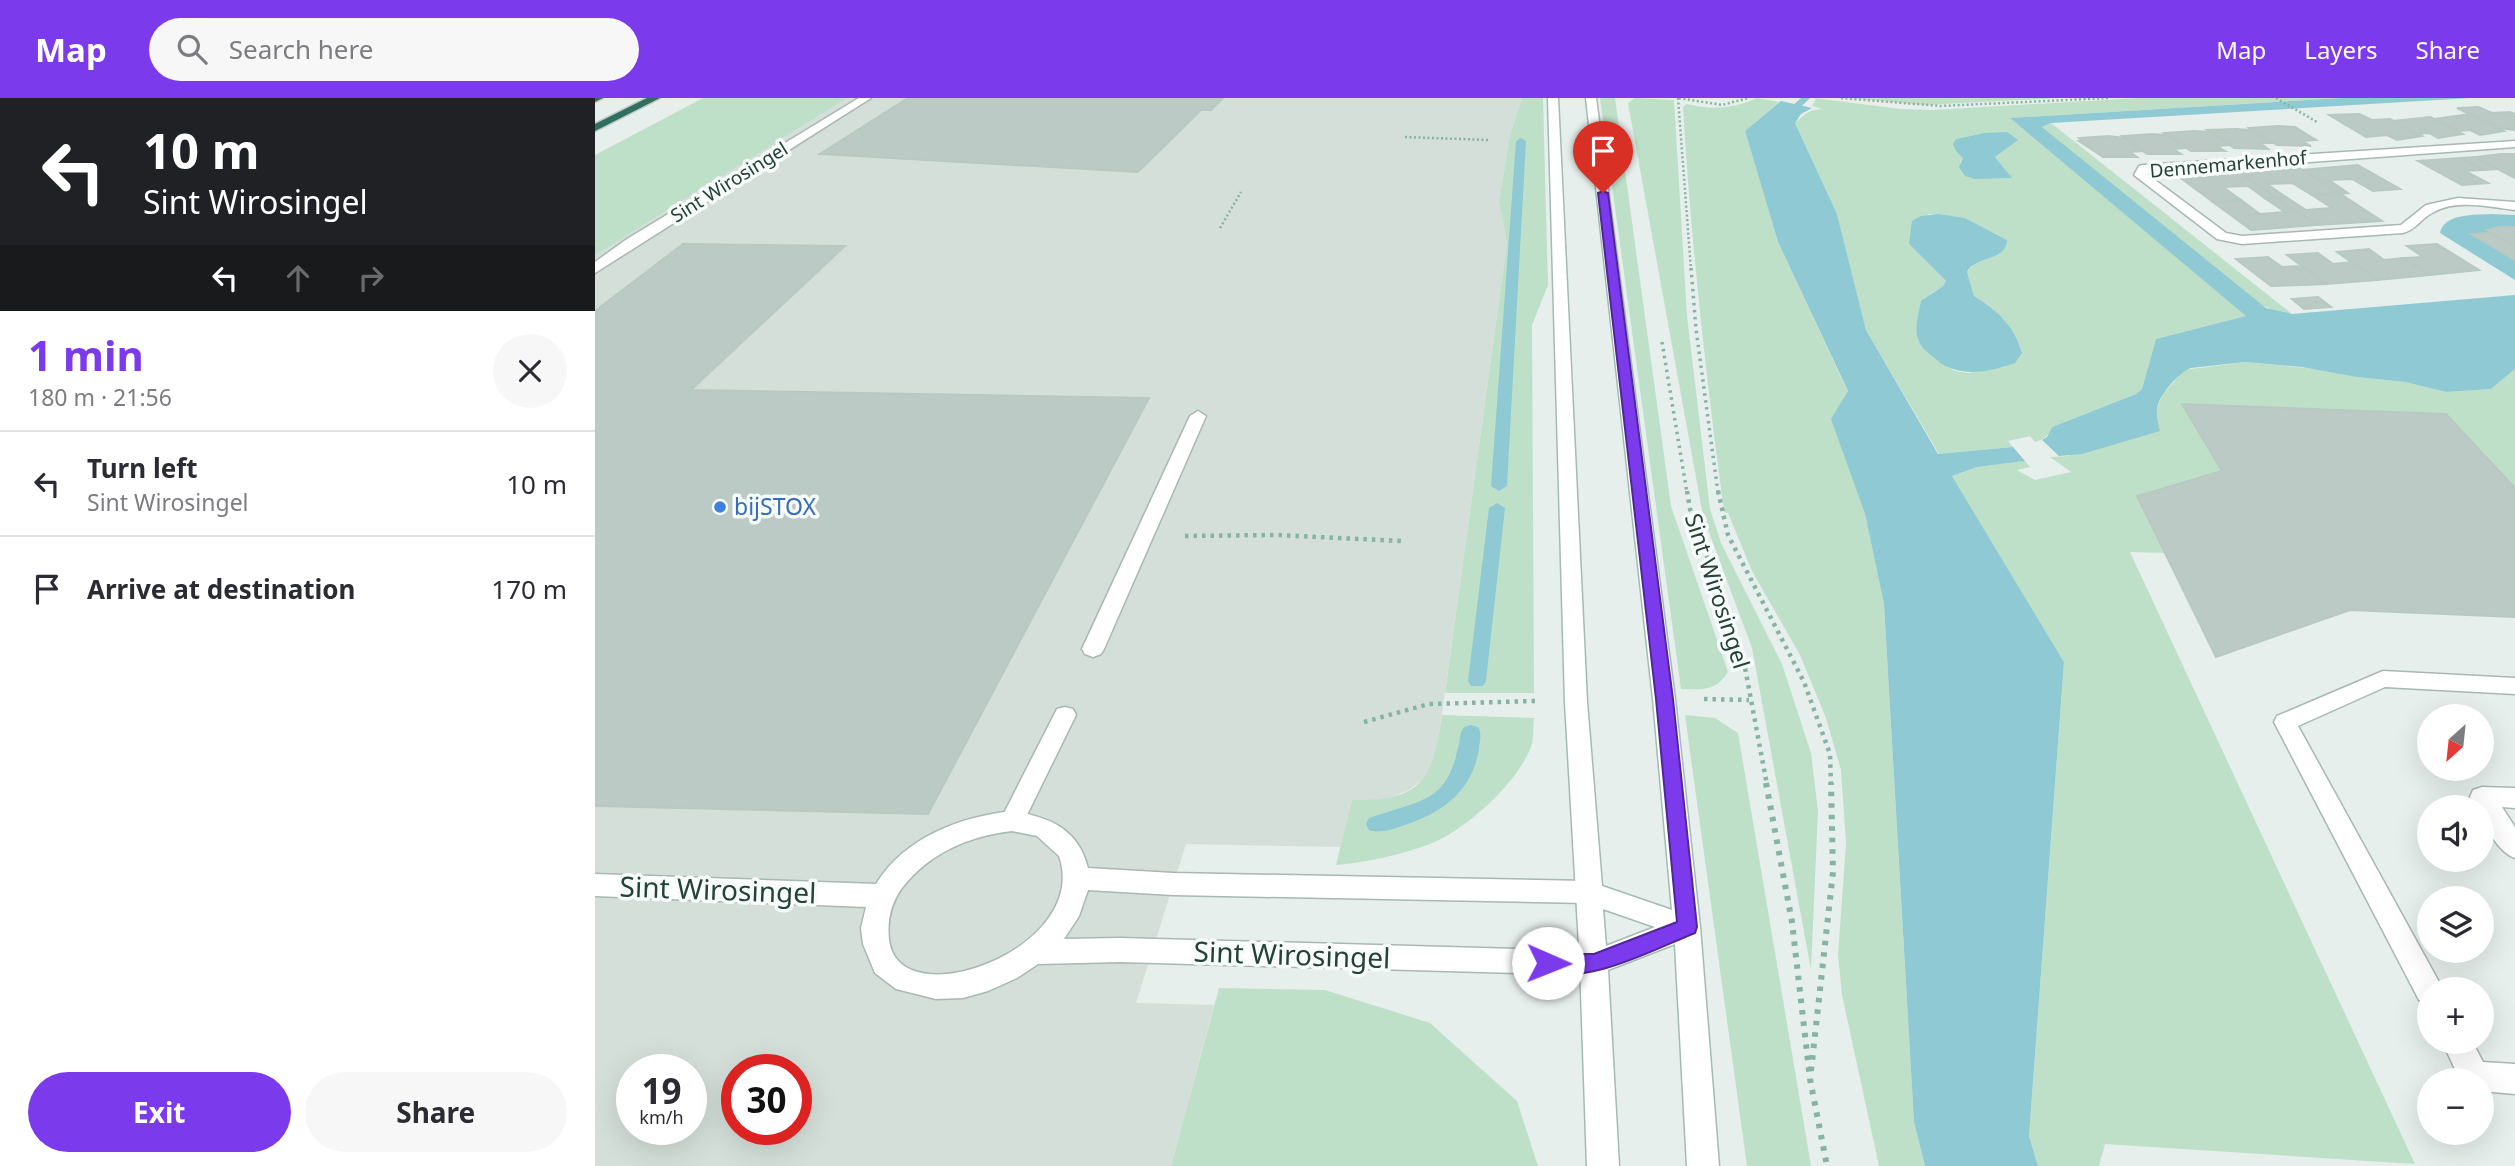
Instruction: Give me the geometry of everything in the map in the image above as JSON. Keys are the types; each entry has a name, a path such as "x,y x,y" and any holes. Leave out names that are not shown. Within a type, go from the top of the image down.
{"highway":[{"path":"595,128 655,98"}],"street":[{"name":"Sint Wirosingel","path":"595,269 632,242 866,98"},
{"path":"1553,98 1576,702 1594,963 1604,1166"},
{"path":"1591,98 1663,686 1687,927 1703,1166"},
{"name":"Dennemarkenhof","path":"2515,144 2143,169 2140,175 2222,236 2242,240 2403,229 2412,226 2417,214 2431,207 2457,203 2515,206"},
{"path":"1093,649 1198,416"},
{"path":"2422,977 2285,722 2383,679 2515,686"},
{"path":"1012,821 1065,715"},
{"path":"2515,798 2482,797 2515,848"},
{"path":"1012,821 1039,826 1060,838 1073,855 1077,878 1072,903 1056,929 1032,953 1002,972 968,984 936,987 908,982 886,968 875,947 874,922 883,896 901,872 925,850 953,834 984,824 1012,821"},
{"path":"1077,878 1173,884 1587,892 1687,927"},
{"name":"Sint Wirosingel","path":"595,886 883,896"},
{"name":"Sint Wirosingel","path":"1032,953 1120,950 1594,963 1687,927"},
{"path":"2463,1054 2474,1076 2515,1079"}],"path":[{"path":"1748,98 1722,105 1679,98 1696,329 1715,480 1728,535 1804,682 1830,754 1833,872 1810,1079"},
{"path":"1841,98 1878,105 1932,107 2108,98"},
{"path":"2276,98 2307,116"},
{"path":"1405,137 1488,140"},
{"path":"1220,228 1241,192"},
{"name":"Sint Wirosingel","path":"1660,330 1690,509 1743,657 1792,922 1810,1079 1826,1166"},
{"path":"1145,536 1276,535 1401,541"}],"shaded area":[{"path":"807,98 1522,98 1510,135 1499,202 1507,243 1436,757 1424,779 1407,791 1382,800 1352,800 1341,847 1186,844 1136,1003 1214,1005 1171,1166 595,1166 595,239"}],"green space":[{"path":"703,98 847,98 595,255 595,155"},
{"path":"1522,98 1543,98 1548,285 1532,325 1534,693 1445,693 1507,243 1499,202 1510,135"},
{"path":"1600,98 1615,98 1671,506 1728,672 1719,683 1702,689 1681,689"},
{"path":"1635,98 1674,100 1687,316 1710,509 1721,543 1782,664 1811,753 1818,811 1811,970 1752,648 1703,516 1628,103"},
{"path":"1757,98 1779,102 1745,131 1778,242 1848,392 1832,419 1865,514 1884,604 1914,1122 1925,1166 1879,1166 1842,995 1838,955 1846,843 1841,770 1826,718 1800,655 1752,571 1728,513 1724,512 1700,310 1683,107 1687,104 1722,107"},
{"path":"1814,98 1901,109 1932,110 2138,98 2341,98 2010,118 2247,316 2156,339 2142,389 2136,394 2052,427 2041,440 2035,442 2030,436 2008,441 2013,447 1939,454 1866,330 1837,214 1795,123 1807,113 1822,109 1812,106 1816,99","holes":["1984,133 2017,140 1995,157 2011,177 1960,163 1963,158 1956,139","1929,214 1965,218 2007,240 1993,257 1976,262 1967,272 1974,296 2004,319 2019,343 2022,352 2005,367 1968,373 1955,371 1936,360 1918,340 1930,294 1946,281 1909,244"]},
{"path":"1849,98 2059,98 1925,105"},
{"path":"2051,123 2292,314 2275,311 2257,303 2042,127"},
{"path":"2245,362 2329,370 2357,377 2405,382 2446,392 2491,389 2515,369 2515,488 2182,404 2222,471 2137,496 2164,553 2130,552 2415,1164 2105,1144 2099,1166 2038,1166 2029,1136 2064,662 1952,476 1977,467 2025,461 2030,467 2017,470 2035,480 2071,472 2050,457 2069,456 2156,410 2163,394 2184,370"},
{"path":"1442,715 1534,718 1532,744 1526,758 1504,788 1459,828 1430,844 1396,855 1336,865 1352,800 1394,796 1409,791 1420,782 1434,756"},
{"path":"1685,715 1715,718 1738,733 1811,1166 1747,1166"},
{"path":"1219,988 1325,990 1430,1023 1517,1101 1538,1166 1171,1166"}],"water":[{"path":"2341,98 2471,98 2051,123 2042,127 2266,308 2292,314 2515,295 2515,369 2491,389 2446,392 2405,382 2302,367 2245,362 2191,368 2175,379 2159,402 2157,414 2160,431 2082,454 2059,456 2042,440 2047,437 2052,427 2136,394 2142,389 2156,339 2246,316 2010,118"},
{"path":"1781,101 1812,108 1801,114 1795,123 1837,214 1866,330 1938,454 2013,447 2025,461 1977,467 1952,476 2064,662 2029,1136 2038,1166 1925,1166 1914,1122 1884,604 1865,514 1831,419 1848,391 1778,242 1745,131"},
{"path":"2007,132 2018,140 1995,157 2012,178 1975,179 1965,176 1959,167 1963,158 1953,144 1956,139 1984,133"},
{"path":"1938,214 1965,218 2007,240 2002,252 1977,263 1967,272 1974,296 1997,313 2015,335 2022,353 2015,363 1982,371 1961,371 1941,363 1919,342 1917,325 1921,301 1946,281 1909,244 1912,221 1921,216"},
{"path":"2491,214 2515,215 2515,227 2472,234 2515,260 2515,280 2440,233 2443,226 2454,218"}],"building":[{"path":"908,98 1223,98 1211,110 1201,110 1138,172 820,154"},
{"path":"2478,107 2492,113 2515,114 2515,130 2498,128 2457,108"},
{"path":"2359,114 2372,120 2390,119 2422,136 2397,140 2387,135 2366,137 2329,115"},
{"path":"2470,114 2504,131 2480,135 2470,130 2458,131 2434,119"},
{"path":"2430,117 2463,134 2438,138 2429,133 2417,134 2394,121"},
{"path":"2295,127 2316,140 2302,141 2311,146 2277,145 2249,128"},
{"path":"2207,130 2252,130 2272,143 2260,143 2268,149 2234,148"},
{"path":"2210,132 2230,145 2217,146 2225,151 2191,151 2164,133"},
{"path":"2167,135 2186,148 2173,149 2181,154 2147,154 2122,136"},
{"path":"2079,138 2125,138 2143,151 2130,152 2137,157 2103,157 2079,141 2082,141"},
{"path":"2515,154 2515,178 2475,157"},
{"path":"2475,157 2498,169 2483,170 2461,158"},
{"path":"2461,158 2483,170 2465,171 2488,183 2462,185 2418,161"},
{"path":"2358,165 2400,189 2373,191 2352,179 2329,180 2348,193 2339,194 2301,170"},
{"path":"2299,168 2339,193 2312,195 2292,183 2267,184 2286,197 2276,198 2239,172"},
{"path":"2239,172 2276,198 2266,199 2248,186 2223,187 2241,200 2213,202 2178,176"},
{"path":"2339,193 2382,221 2317,225 2276,198 2286,197 2306,210 2332,208 2312,195"},
{"path":"2276,198 2317,225 2251,230 2213,202 2241,200 2260,214 2285,212 2266,199"},
{"path":"2515,227 2515,246 2487,230"},
{"path":"2491,233 2515,246 2515,260 2471,234"},
{"path":"683,244 845,246 691,390 1149,398 928,814 595,806 595,311"},
{"path":"2437,244 2479,270 2430,275 2403,258 2423,257 2407,246"},
{"path":"2369,249 2384,260 2403,258 2430,275 2377,280 2337,252"},
{"path":"2318,253 2333,264 2352,262 2377,280 2326,284 2287,255"},
{"path":"2268,257 2282,267 2301,266 2326,284 2271,286 2236,259"},
{"path":"2318,297 2331,307 2304,309 2292,299"},
{"path":"2182,404 2446,414 2515,488 2515,617 2350,610 2216,657 2137,496 2222,471"}],"waterway":[{"path":"1783,119 1806,98"},
{"path":"1499,486 1521,141"},
{"path":"1477,681 1497,508"},
{"path":"1376,824 1413,814 1446,795 1464,770 1471,732"}],"place":[{"name":"bijSTOX","path":"720,507"}],"route":[{"path":"1548,963 1594,963 1687,927 1664,699 1603,193"}]}
